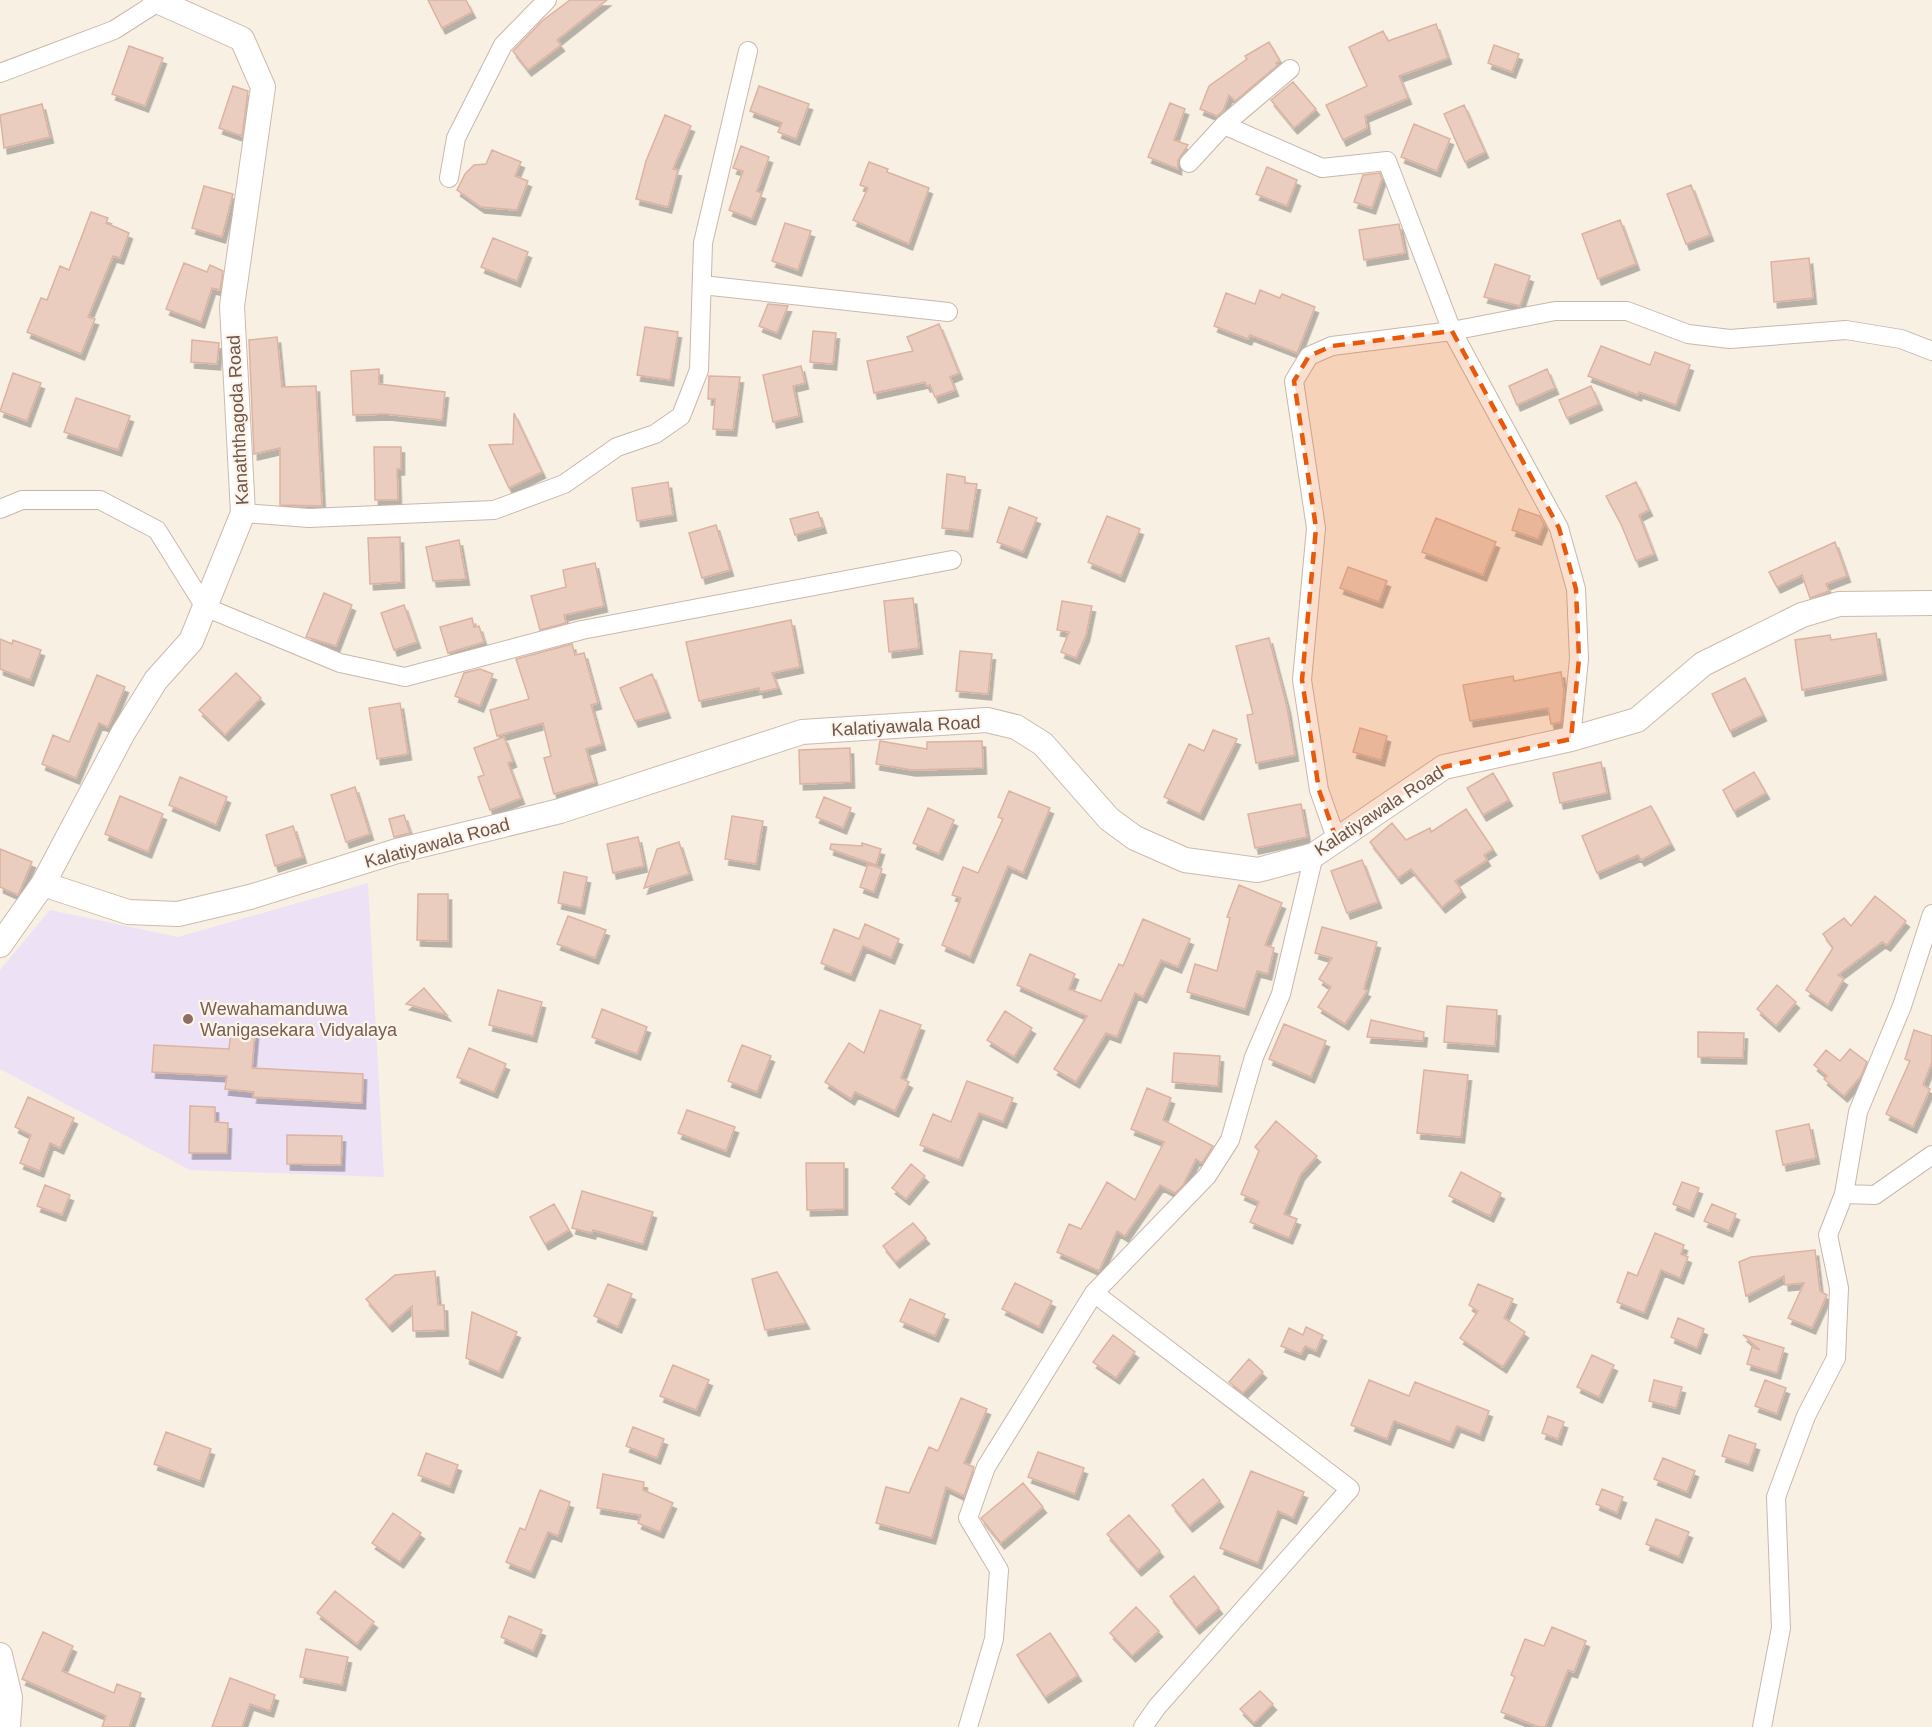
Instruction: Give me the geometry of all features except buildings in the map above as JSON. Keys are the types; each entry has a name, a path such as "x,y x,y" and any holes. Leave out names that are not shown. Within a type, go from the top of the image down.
{"street":[{"path":"449,178 456,138 503,45 547,0"},
{"path":"0,73 114,30 156,1"},
{"name":"Kanaththagoda Road","path":"0,945 43,884 123,733 156,680 191,640 243,513 232,306 263,87 242,39 156,1"},
{"path":"243,513 309,518 494,510 564,484 617,447 655,434 681,416 699,370 703,243 748,51"},
{"path":"1189,163 1224,125 1290,69"},
{"path":"1224,125 1322,168 1387,161 1452,331 1559,528 1576,589 1579,659 1571,739"},
{"path":"702,285 948,312"},
{"path":"1337,841 1319,790 1302,680 1316,528 1293,381 1309,356 1332,346 1452,331 1555,311 1627,311 1688,334 1730,339 1846,330 1902,339 1932,351"},
{"path":"0,508 22,500 100,500 157,530 205,607 340,663 405,677 582,630 952,560"},
{"name":"Kalatiyawala Road","path":"43,884 128,912 178,914 250,897 397,851 560,812 802,732 987,720 1016,727 1043,744 1109,819 1135,838 1185,860 1258,870 1314,855 1444,767 1571,739 1637,720 1703,664 1802,615 1839,604 1932,603"},
{"path":"968,1727 994,1639 999,1570 968,1518 986,1467 1094,1293 1207,1176 1230,1140 1254,1057 1281,994 1314,855"},
{"path":"1762,1727 1781,1628 1776,1497 1806,1416 1836,1358 1839,1288 1827,1235 1844,1194 1858,1112 1902,1006 1932,914"},
{"path":"1844,1194 1875,1195 1932,1155"},
{"path":"1094,1293 1350,1489 1157,1707 1143,1727"},
{"path":"0,1655 10,1697 8,1727"}],"highlighted area":[{"path":"1452,331 1559,528 1576,589 1579,659 1571,739 1444,767 1337,841 1319,790 1302,680 1316,528 1294,381 1309,356 1332,346"}],"shaded area":[{"name":"Wewahamanduwa Wanigasekara Vidyalaya","path":"368,883 384,1177 190,1170 0,1069 0,970 50,910 178,937"}],"place":[{"name":"Wewahamanduwa Wanigasekara Vidyalaya","path":"188,1019"}]}
